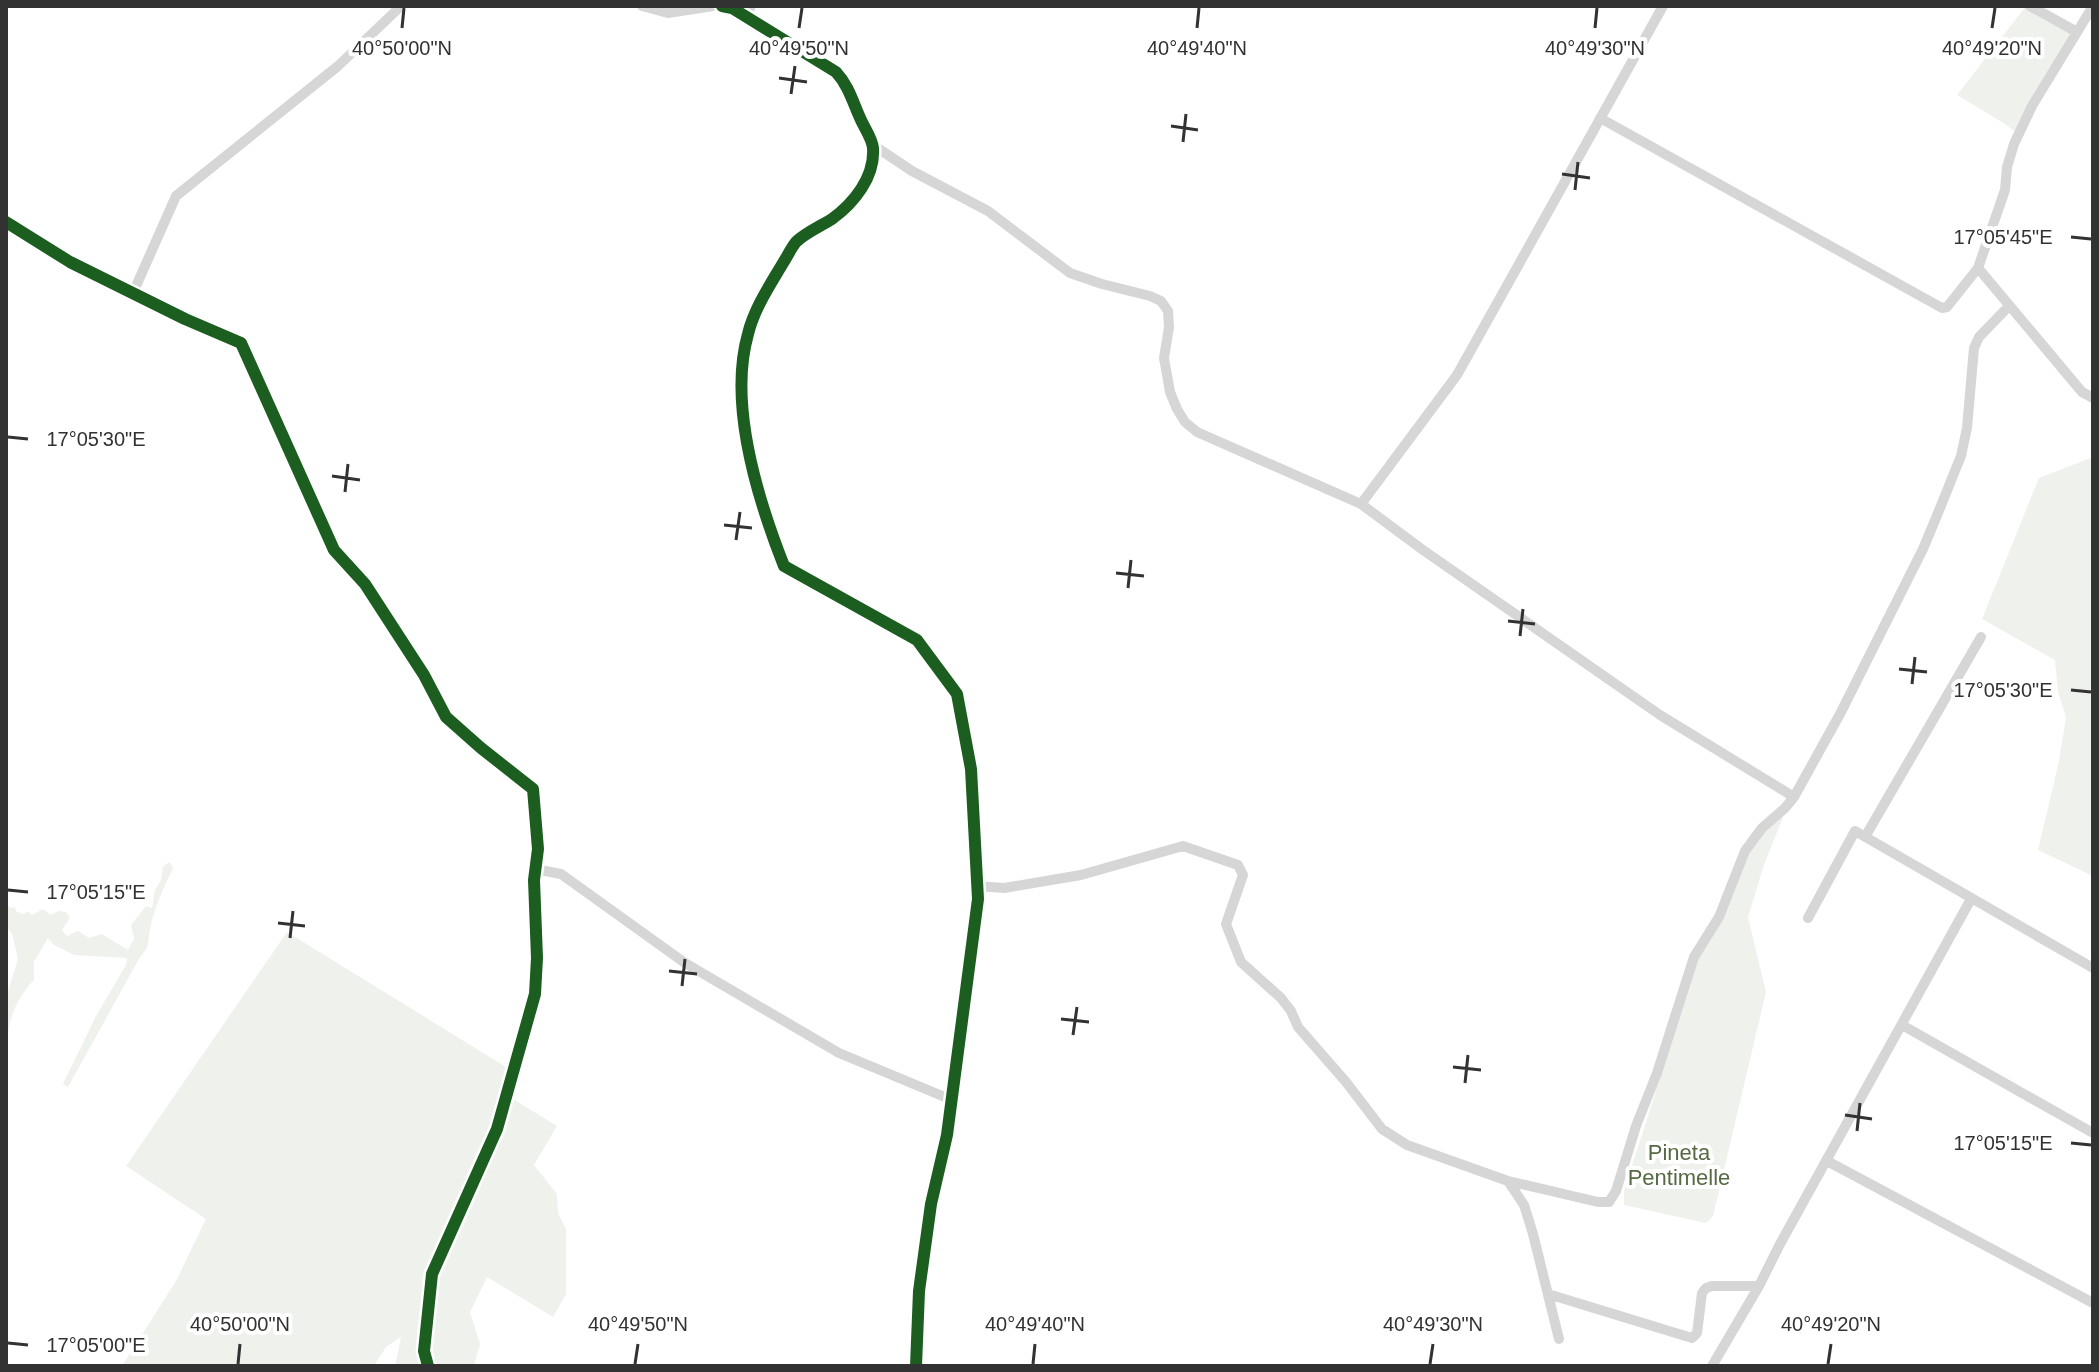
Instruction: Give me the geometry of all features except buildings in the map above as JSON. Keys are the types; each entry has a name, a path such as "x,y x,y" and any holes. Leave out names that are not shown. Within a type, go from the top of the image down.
{"street":[{"path":"133,293 176,196 338,66 401,6"},
{"path":"642,6 668,13 713,6"},
{"path":"722,6 732,8 836,72 845,81 873,145 867,177 856,197 835,216 795,243 766,292 748,331 741,386 749,457 769,529 784,566 917,640 957,694 971,769 978,899 947,1135 931,1204 919,1291 916,1366"},
{"path":"746,17 751,6"},
{"path":"1361,504 1457,375 1663,6"},
{"path":"2030,6 2077,32"},
{"path":"1600,118 1942,308 1947,307 1978,268 2005,190 2007,167 2014,144 2032,106 2093,6"},
{"path":"873,145 912,171 988,211 1070,273 1161,301 1168,311 1164,358 1166,374 1177,409 1185,422 1197,432 1361,504 1660,715 1794,797"},
{"path":"6,222 70,262 241,343 334,550 365,584 424,675 446,717 533,789 538,849 535,869 535,994 497,1129 432,1274 424,1351 428,1366"},
{"path":"1978,268 2082,392 2093,398"},
{"path":"977,886 1004,888 1081,875 1183,846 1238,865 1243,875 1226,924 1241,962 1281,998 1298,1027 1382,1129 1407,1145 1508,1181 1609,1202 1616,1191 1657,1073 1694,957 1719,917 1745,851 1762,828 1794,797 1840,714 1923,549 1961,456 1967,428 1974,348 1979,337 2009,306"},
{"path":"1865,837 1981,637"},
{"path":"1808,918 1855,831 2093,968"},
{"path":"535,869 561,874 685,963 839,1053 952,1100"},
{"path":"1712,1366 1971,899"},
{"path":"1902,1025 2093,1133"},
{"path":"1827,1161 2093,1303"},
{"path":"1508,1181 1524,1205 1559,1339"},
{"path":"1548,1294 1692,1338 1697,1333 1702,1293 1706,1288 1759,1286"}],"green space":[{"path":"2026,6 2071,34 2017,133 1957,95"},
{"path":"2093,457 2093,876 2038,850 2066,717 2058,692 2055,660 1982,619 2039,478"},
{"name":"Pineta Pentimelle","path":"1784,815 1748,917 1766,992 1713,1216 1706,1223 1624,1205 1624,1191 1698,959 1752,841"},
{"path":"169,862 173,868 154,913 147,947 68,1087 63,1084 127,958 74,955 54,945 48,938 34,962 34,980 12,1014 6,1054 6,998 18,959 12,934 6,926 6,904 22,914 28,912 32,915 43,909 51,915 66,912 70,918 62,930 67,936 78,931 89,938 102,934 128,950 134,939 131,925 146,906 152,908 163,867"},
{"path":"287,932 511,1070 497,1128 438,1257 427,1366 395,1366 401,1337 386,1347 374,1366 122,1366 176,1281 206,1219 126,1166"},
{"path":"510,1097 557,1126 534,1165 557,1194 558,1213 566,1229 566,1294 553,1317 487,1277 470,1312 480,1344 474,1366 430,1366 432,1303 442,1259 492,1155"}],"cycle path":[{"path":"722,6 732,8 836,72 848,89 873,148 871,169 862,188 840,213 796,242 763,297 748,334 743,361 744,421 765,512 784,566 917,640 957,694 971,769 978,899 947,1135 931,1204 919,1291 916,1366"},
{"path":"6,222 70,262 241,343 334,550 365,584 424,675 446,717 533,789 538,849 534,880 535,994 497,1129 432,1274 424,1351 428,1366"}]}
